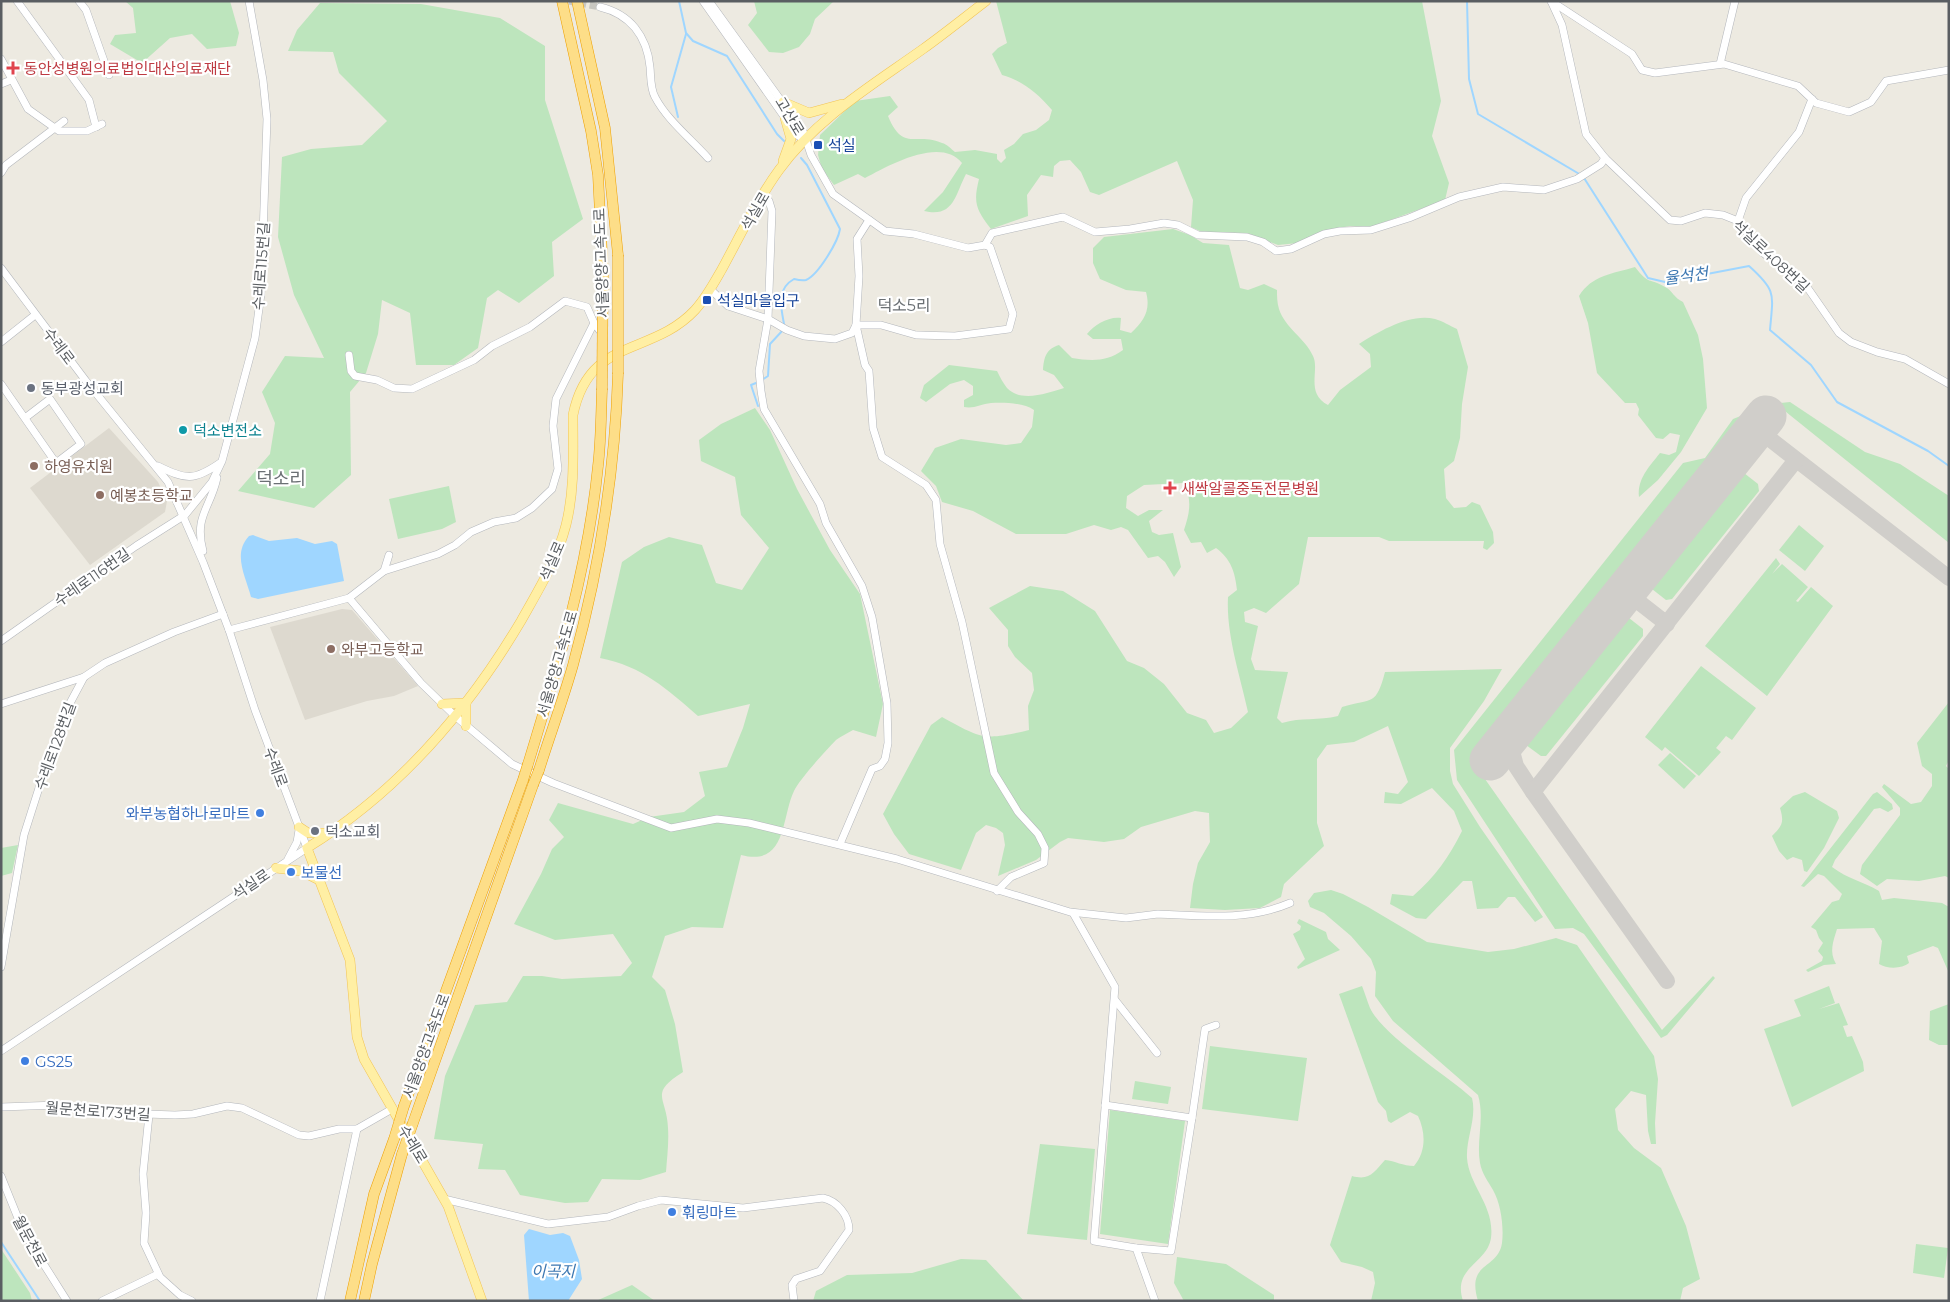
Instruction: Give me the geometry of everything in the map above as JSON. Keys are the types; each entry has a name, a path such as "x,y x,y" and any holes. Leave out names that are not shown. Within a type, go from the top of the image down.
{"highway":[{"name":"서울양양고속도로","path":"350,1301 374,1194 528,764 560,662 579,581 598,465 602,390 603,272 598,175 591,130 562,1"},
{"name":"서울양양고속도로","path":"364,1301 372,1264 402,1154 539,770 572,666 589,600 607,503 617,420 618,255 605,128 577,1"}],"main road":[{"name":"석실로","path":"307,848 334,831 372,802 409,768 487,676 553,564 566,525 571,500 573,415 575,402 586,377 621,349 656,338 679,325 696,309 710,289 778,171 805,140 845,104 986,1"},
{"path":"783,102 809,113 845,104"},
{"path":"778,171 790,139 785,118"},
{"path":"442,704 466,703 466,726"},
{"path":"298,827 312,834 334,831"},
{"name":"수레로","path":"307,848 350,960 357,1038 361,1050 444,1199 454,1220 482,1301"},
{"path":"276,868 300,871 319,880"}],"street":[{"path":"1,59 28,109 59,132 87,130 99,125 89,100 16,1"},
{"path":"79,1 86,10 110,75"},
{"name":"수레로115번길","path":"184,515 212,482 222,462 255,338 261,294 266,119 263,80 249,1"},
{"name":"고산로","path":"703,1 785,118 798,135 805,140"},
{"name":"고산로","path":"709,1 783,102 803,131 805,140"},
{"path":"1551,1 1632,54 1642,70 1655,74 1720,64 1768,75 1798,86 1816,103 1849,112 1871,102 1886,82 1949,70"},
{"name":"석실로408번길","path":"1551,1 1562,25 1586,134 1605,158 1670,220 1681,221 1705,214 1723,215 1738,221 1762,252 1807,287 1839,333 1845,338 1877,352 1905,359 1949,384"},
{"path":"1720,64 1735,1"},
{"path":"600,7 616,11 635,27 648,52 654,96 708,158"},
{"path":"1,84 11,80"},
{"path":"1738,221 1746,198 1799,132 1812,99"},
{"path":"1,173 6,165 64,121"},
{"path":"805,140 832,194 885,230 914,234 968,248 985,245 990,247 1013,314 1009,329 955,336 916,335 881,325 856,326"},
{"path":"985,245 992,233 1063,217 1095,232 1130,229 1164,223 1178,225 1198,235 1247,237 1263,242 1276,251 1291,249 1324,234 1340,230 1371,230 1409,218 1459,197 1503,187 1544,190 1577,179 1601,164 1605,158"},
{"path":"763,196 768,201 772,211 768,319 760,371 764,408 820,504 826,523 862,586 872,616 887,703 888,743 885,759 880,766 872,769 840,844"},
{"path":"869,220 858,239 859,276 856,326 865,365 869,371 873,428 882,457 926,485 936,500 940,544 962,622 994,773 1018,812 1038,834 1045,848 1044,863 1011,877 996,890"},
{"name":"수레로","path":"1,268 101,400 168,482 204,562 255,710 307,848"},
{"path":"710,289 728,306 768,319 786,330 804,336 835,340 852,333 856,326"},
{"path":"349,355 351,371 355,376 377,380 403,390 412,389 474,360 492,346 530,327 565,301 587,307 594,323 604,336 606,353 610,357"},
{"path":"1,342 36,315"},
{"path":"229,630 349,598 384,570 438,554 455,545 471,532 494,522 516,518 532,508 552,488 558,468 553,426 556,399 594,323"},
{"path":"1,384 24,418 56,463 81,444 50,399 24,418"},
{"path":"156,465 173,474 194,478 203,475 222,462"},
{"path":"204,562 200,537 201,521 222,462"},
{"name":"수레로116번길","path":"1,641 136,546 184,515"},
{"path":"384,570 389,555"},
{"path":"349,598 421,683 466,726 512,764 553,783 671,828 717,819 749,823 897,859 1073,913 1126,918 1158,914 1237,916 1267,912 1290,902"},
{"name":"수레로128번길","path":"1,967 24,835 45,769 69,706 84,677 105,663 174,632 223,614"},
{"path":"1,704 84,677"},
{"path":"287,861 297,842 298,827"},
{"name":"석실로","path":"1,1051 307,848"},
{"path":"1073,913 1115,987 1094,1241 1136,1248 1171,1251 1205,1030 1216,1025"},
{"path":"1115,1000 1157,1053"},
{"name":"월문천로173번길","path":"1,1107 58,1105 90,1112 149,1115 193,1114 227,1106 242,1108 299,1135 310,1136 339,1129 358,1129 392,1108"},
{"path":"1105,1105 1192,1118"},
{"path":"149,1115 142,1193 146,1213 144,1243 158,1274 180,1295 192,1301"},
{"path":"320,1301 358,1129"},
{"name":"월문천로","path":"1,1176 24,1233 66,1301"},
{"path":"444,1199 548,1224 608,1217 662,1200 743,1208 823,1198 831,1200 842,1210 849,1223 849,1230 820,1271 796,1279 792,1285 794,1301"},
{"path":"1136,1248 1155,1301"},
{"path":"102,1301 158,1274"}],"shaded area":[{"name":"예봉초등학교","path":"109,428 158,482 167,501 165,512 90,565 30,488"},
{"name":"와부고등학교","path":"342,609 352,610 418,686 394,696 367,701 305,720 270,627"}],"green space":[{"path":"125,1 230,1 239,33 236,46 207,49 192,34 170,38 142,63 110,44 115,35 136,33 133,8"},
{"path":"754,1 834,1 815,19 810,34 799,47 783,53 769,52 748,25 757,13"},
{"path":"996,1 1422,1 1441,101 1432,136 1449,183 1445,200 1371,227 1350,226 1327,230 1298,243 1278,245 1247,233 1202,232 1191,227 1193,200 1177,161 1099,195 1090,192 1081,172 1070,160 1060,161 1054,166 1053,177 1041,175 1027,195 1028,216 991,229 977,206 976,194 979,179 966,174 956,197 948,208 934,212 924,211 943,192 962,163 953,155 941,152 928,152 901,160 865,178 858,174 834,185 822,169 818,155 820,135 855,101 890,96 898,107 888,116 899,134 911,139 933,140 946,144 955,152 975,150 997,154 997,159 1001,163 1006,158 1004,150 1014,144 1023,134 1036,130 1049,120 1052,110 1029,88 1002,75 992,54 1007,43"},
{"path":"320,3 421,4 500,18 545,46 545,100 583,219 552,242 554,276 519,303 498,290 487,298 478,348 454,365 416,365 410,313 382,300 378,334 366,373 350,392 351,475 314,508 238,491 270,454 275,423 262,392 285,356 324,358 294,295 278,237 282,157 311,149 362,145 387,121 339,73 333,52 288,51 297,30"},
{"path":"1173,229 1190,235 1203,243 1229,245 1240,288 1248,290 1264,284 1277,290 1278,304 1282,316 1313,356 1315,362 1315,388 1321,400 1328,405 1340,390 1371,367 1370,354 1359,344 1367,339 1396,324 1425,318 1444,322 1457,329 1468,367 1462,404 1460,438 1454,461 1444,469 1446,498 1454,508 1466,507 1472,502 1480,505 1493,532 1494,543 1487,550 1483,548 1484,541 1389,541 1379,537 1308,537 1299,584 1266,613 1254,608 1244,612 1245,622 1258,626 1251,659 1255,670 1288,672 1277,718 1282,723 1338,716 1342,707 1367,701 1376,696 1385,672 1502,669 1484,701 1450,748 1450,771 1453,784 1480,827 1543,917 1535,922 1515,897 1508,897 1498,908 1477,909 1472,881 1463,881 1426,919 1416,918 1390,904 1392,894 1413,896 1421,889 1441,866 1462,831 1454,811 1432,788 1401,804 1384,803 1385,792 1398,794 1408,782 1388,726 1354,742 1327,745 1317,759 1317,823 1324,846 1284,884 1281,897 1260,908 1225,910 1190,908 1198,863 1210,842 1209,813 1195,811 1141,827 1124,839 1104,842 1068,838 1036,860 998,876 1005,845 1003,833 996,828 986,825 976,833 961,870 909,854 894,834 883,814 931,725 942,717 966,730 984,736 1002,736 1029,730 1028,706 1034,690 1032,673 1015,657 1008,646 1008,630 989,608 1030,586 1063,591 1095,611 1127,661 1144,668 1164,684 1187,713 1206,720 1214,733 1231,728 1248,712 1229,626 1228,597 1237,590 1235,577 1229,561 1216,548 1207,553 1201,542 1191,543 1184,530 1189,506 1184,483 1144,485 1127,496 1126,508 1138,516 1149,510 1163,510 1149,521 1152,532 1159,535 1173,533 1181,567 1174,577 1165,562 1158,556 1148,558 1128,530 1121,527 1111,530 1094,525 1066,534 1016,534 973,511 942,502 936,486 921,471 935,448 961,439 1006,445 1021,443 1032,427 1034,410 1019,404 1008,403 991,403 964,407 964,400 973,395 973,386 964,380 950,384 926,402 920,398 924,385 949,365 997,371 1007,388 1013,393 1020,395 1035,396 1064,388 1054,375 1043,370 1048,351 1059,345 1072,358 1092,360 1111,357 1123,350 1121,339 1093,339 1087,334 1094,327 1112,318 1121,318 1120,330 1131,333 1143,320 1147,310 1146,292 1126,290 1100,279 1093,263 1093,248 1104,237"},
{"path":"1635,267 1647,279 1667,288 1683,302 1698,335 1703,359 1707,408 1681,452 1658,480 1639,497 1640,484 1648,468 1660,453 1669,455 1676,452 1680,435 1670,433 1663,439 1656,438 1638,415 1639,409 1636,403 1625,403 1597,373 1588,323 1579,296 1596,279"},
{"path":"1790,402 1865,452 1900,464 1949,496 1949,543 1776,404 1750,415 1473,762 1662,1030 1713,976 1715,978 1667,1035 1661,1038 1584,934 1573,928 1555,929 1457,780 1454,750 1683,463 1705,458 1733,419 1771,404"},
{"path":"755,408 770,430 797,489 830,550 860,594 883,704 876,737 853,730 836,740 807,772 794,791 780,838 775,847 767,854 756,857 741,855 723,928 692,927 665,936 652,977 665,990 675,1024 683,1072 672,1079 663,1091 662,1097 667,1118 668,1134 666,1172 640,1180 602,1179 588,1202 565,1203 520,1195 505,1170 478,1169 483,1144 434,1139 445,1076 475,1005 507,1002 523,976 562,979 621,976 632,963 613,934 555,940 514,924 552,849 564,837 549,820 558,803 633,824 649,817 684,812 705,796 699,772 727,767 743,728 750,704 698,716 653,680 629,667 600,658 622,562 644,547 669,537 702,545 716,583 742,590 769,548 741,515 735,477 701,461 699,440 721,424"},
{"path":"1744,473 1758,484 1759,491 1672,599 1666,600 1652,589 1651,582 1738,474"},
{"path":"449,486 456,522 442,529 398,539 389,499"},
{"path":"1799,525 1824,546 1805,571 1779,550"},
{"path":"1776,558 1780,564 1772,574 1782,564 1808,587 1796,601 1798,602 1811,587 1833,606 1767,696 1705,646"},
{"path":"1623,618 1629,618 1643,629 1643,636 1546,756 1541,756 1526,745 1527,738"},
{"path":"1701,666 1756,708 1732,740 1726,736 1716,748 1721,752 1699,776 1665,747 1662,751 1645,737"},
{"path":"1949,702 1949,760 1946,766 1949,769 1949,878 1945,876 1919,881 1887,879 1877,886 1860,874 1862,865 1900,815 1900,808 1882,787 1884,784 1911,804 1921,802 1932,786 1932,774 1922,766 1917,743"},
{"path":"1670,753 1696,776 1684,789 1658,765"},
{"path":"1805,792 1837,811 1839,818 1824,848 1807,872 1804,871 1802,860 1793,857 1787,860 1779,851 1772,836 1782,823 1780,808 1793,796"},
{"path":"1877,792 1892,804 1893,809 1888,812 1880,808 1874,809 1835,860 1832,867 1879,891 1882,900 1894,898 1942,903 1949,907 1949,973 1938,948 1933,946 1907,956 1909,963 1906,965 1899,967 1882,966 1879,964 1882,941 1874,928 1837,929 1832,951 1836,964 1824,965 1808,972 1806,970 1822,961 1823,957 1818,951 1823,943 1816,930 1811,927 1832,902 1839,900 1842,894 1824,876 1818,874 1804,887 1801,886 1873,794"},
{"path":"18,845 12,873 1,876 1,848"},
{"path":"1331,890 1368,907 1427,942 1488,952 1514,949 1556,938 1577,945 1654,1056 1658,1079 1655,1123 1656,1144 1651,1144 1648,1131 1646,1095 1631,1091 1615,1109 1618,1130 1634,1148 1661,1168 1686,1226 1700,1279 1683,1288 1680,1301 1478,1301 1475,1288 1476,1279 1479,1272 1499,1252 1503,1230 1498,1202 1480,1163 1481,1113 1478,1095 1393,1021 1375,996 1376,972 1371,959 1351,936 1324,913 1310,907 1308,901 1314,893"},
{"path":"1299,919 1326,932 1328,939 1340,950 1298,969 1297,967 1305,959 1293,934 1300,930 1301,926 1297,923"},
{"path":"1362,986 1370,1008 1388,1031 1472,1098 1473,1113 1467,1158 1472,1178 1489,1216 1491,1238 1488,1247 1462,1280 1463,1301 1371,1301 1375,1283 1373,1272 1341,1262 1330,1245 1352,1176 1367,1176 1374,1172 1385,1160 1414,1166 1421,1155 1424,1142 1421,1122 1418,1116 1410,1112 1391,1123 1388,1121 1386,1111 1378,1102 1339,994"},
{"path":"1829,986 1835,1003 1819,1009 1839,1003 1848,1025 1843,1026 1847,1037 1852,1036 1863,1062 1864,1071 1792,1107 1764,1029 1801,1016 1794,1000"},
{"path":"1949,1004 1949,1045 1939,1045 1929,1040 1930,1011"},
{"path":"1210,1046 1307,1058 1298,1121 1202,1109"},
{"path":"1135,1081 1171,1087 1168,1104 1132,1099"},
{"path":"1110,1110 1185,1121 1168,1244 1100,1234"},
{"path":"1040,1144 1095,1149 1087,1240 1027,1234"},
{"path":"1916,1244 1948,1248 1944,1278 1913,1273"},
{"path":"1,1249 30,1293 32,1301 1,1301"},
{"path":"1177,1257 1226,1264 1274,1295 1274,1301 1184,1301 1174,1283"},
{"path":"961,1259 986,1260 1024,1301 813,1301 816,1291 847,1275 912,1273"},
{"path":"632,1285 655,1301 596,1301"}],"water":[{"path":"253,535 269,541 297,538 315,544 332,541 337,544 344,581 258,599 251,597 242,566 241,550 249,536"},
{"name":"이곡지","path":"529,1229 550,1235 563,1233 570,1236 579,1260 582,1279 568,1301 529,1301 524,1235"}],"waterway":[{"path":"679,1 686,33 693,41 727,56 777,134 784,141"},
{"name":"율석천","path":"1467,1 1469,79 1478,114 1581,175"},
{"path":"678,117 671,87 686,34"},
{"path":"784,324 781,299 784,288 794,279 806,280 816,272 832,250 840,229 807,165 801,158"},
{"name":"율석천","path":"1584,178 1648,278 1665,282 1749,266 1765,281 1771,294 1770,330 1811,365 1837,402 1928,451 1949,466"},
{"path":"762,380 768,376 770,344 783,330"},
{"path":"756,383 751,385 758,406"},
{"path":"1,1242 40,1301"}],"taxiway":[{"path":"1757,429 1949,578"},
{"path":"1533,792 1796,460"},
{"path":"1626,592 1667,624"},
{"path":"1508,736 1516,766 1667,981"}],"runway":[{"path":"1490,760 1766,416"}],"tunnel":[{"path":"569,1 600,7"}],"place":[{"name":"동안성병원의료법인대산의료재단","path":"13,68"},
{"name":"석실","path":"818,145"},
{"name":"석실마을입구","path":"707,300"},
{"name":"동부광성교회","path":"31,388"},
{"name":"덕소변전소","path":"183,430"},
{"name":"하영유치원","path":"34,466"},
{"name":"새싹알콜중독전문병원","path":"1170,488"},
{"name":"예봉초등학교","path":"100,495"},
{"name":"와부고등학교","path":"331,649"},
{"name":"와부농협하나로마트","path":"260,813"},
{"name":"덕소교회","path":"315,831"},
{"name":"보물선","path":"291,872"},
{"name":"GS25","path":"25,1061"},
{"name":"훠링마트","path":"672,1212"}],"district":[{"name":"덕소5리","path":"904,305"},
{"name":"덕소리","path":"281,479"}]}
